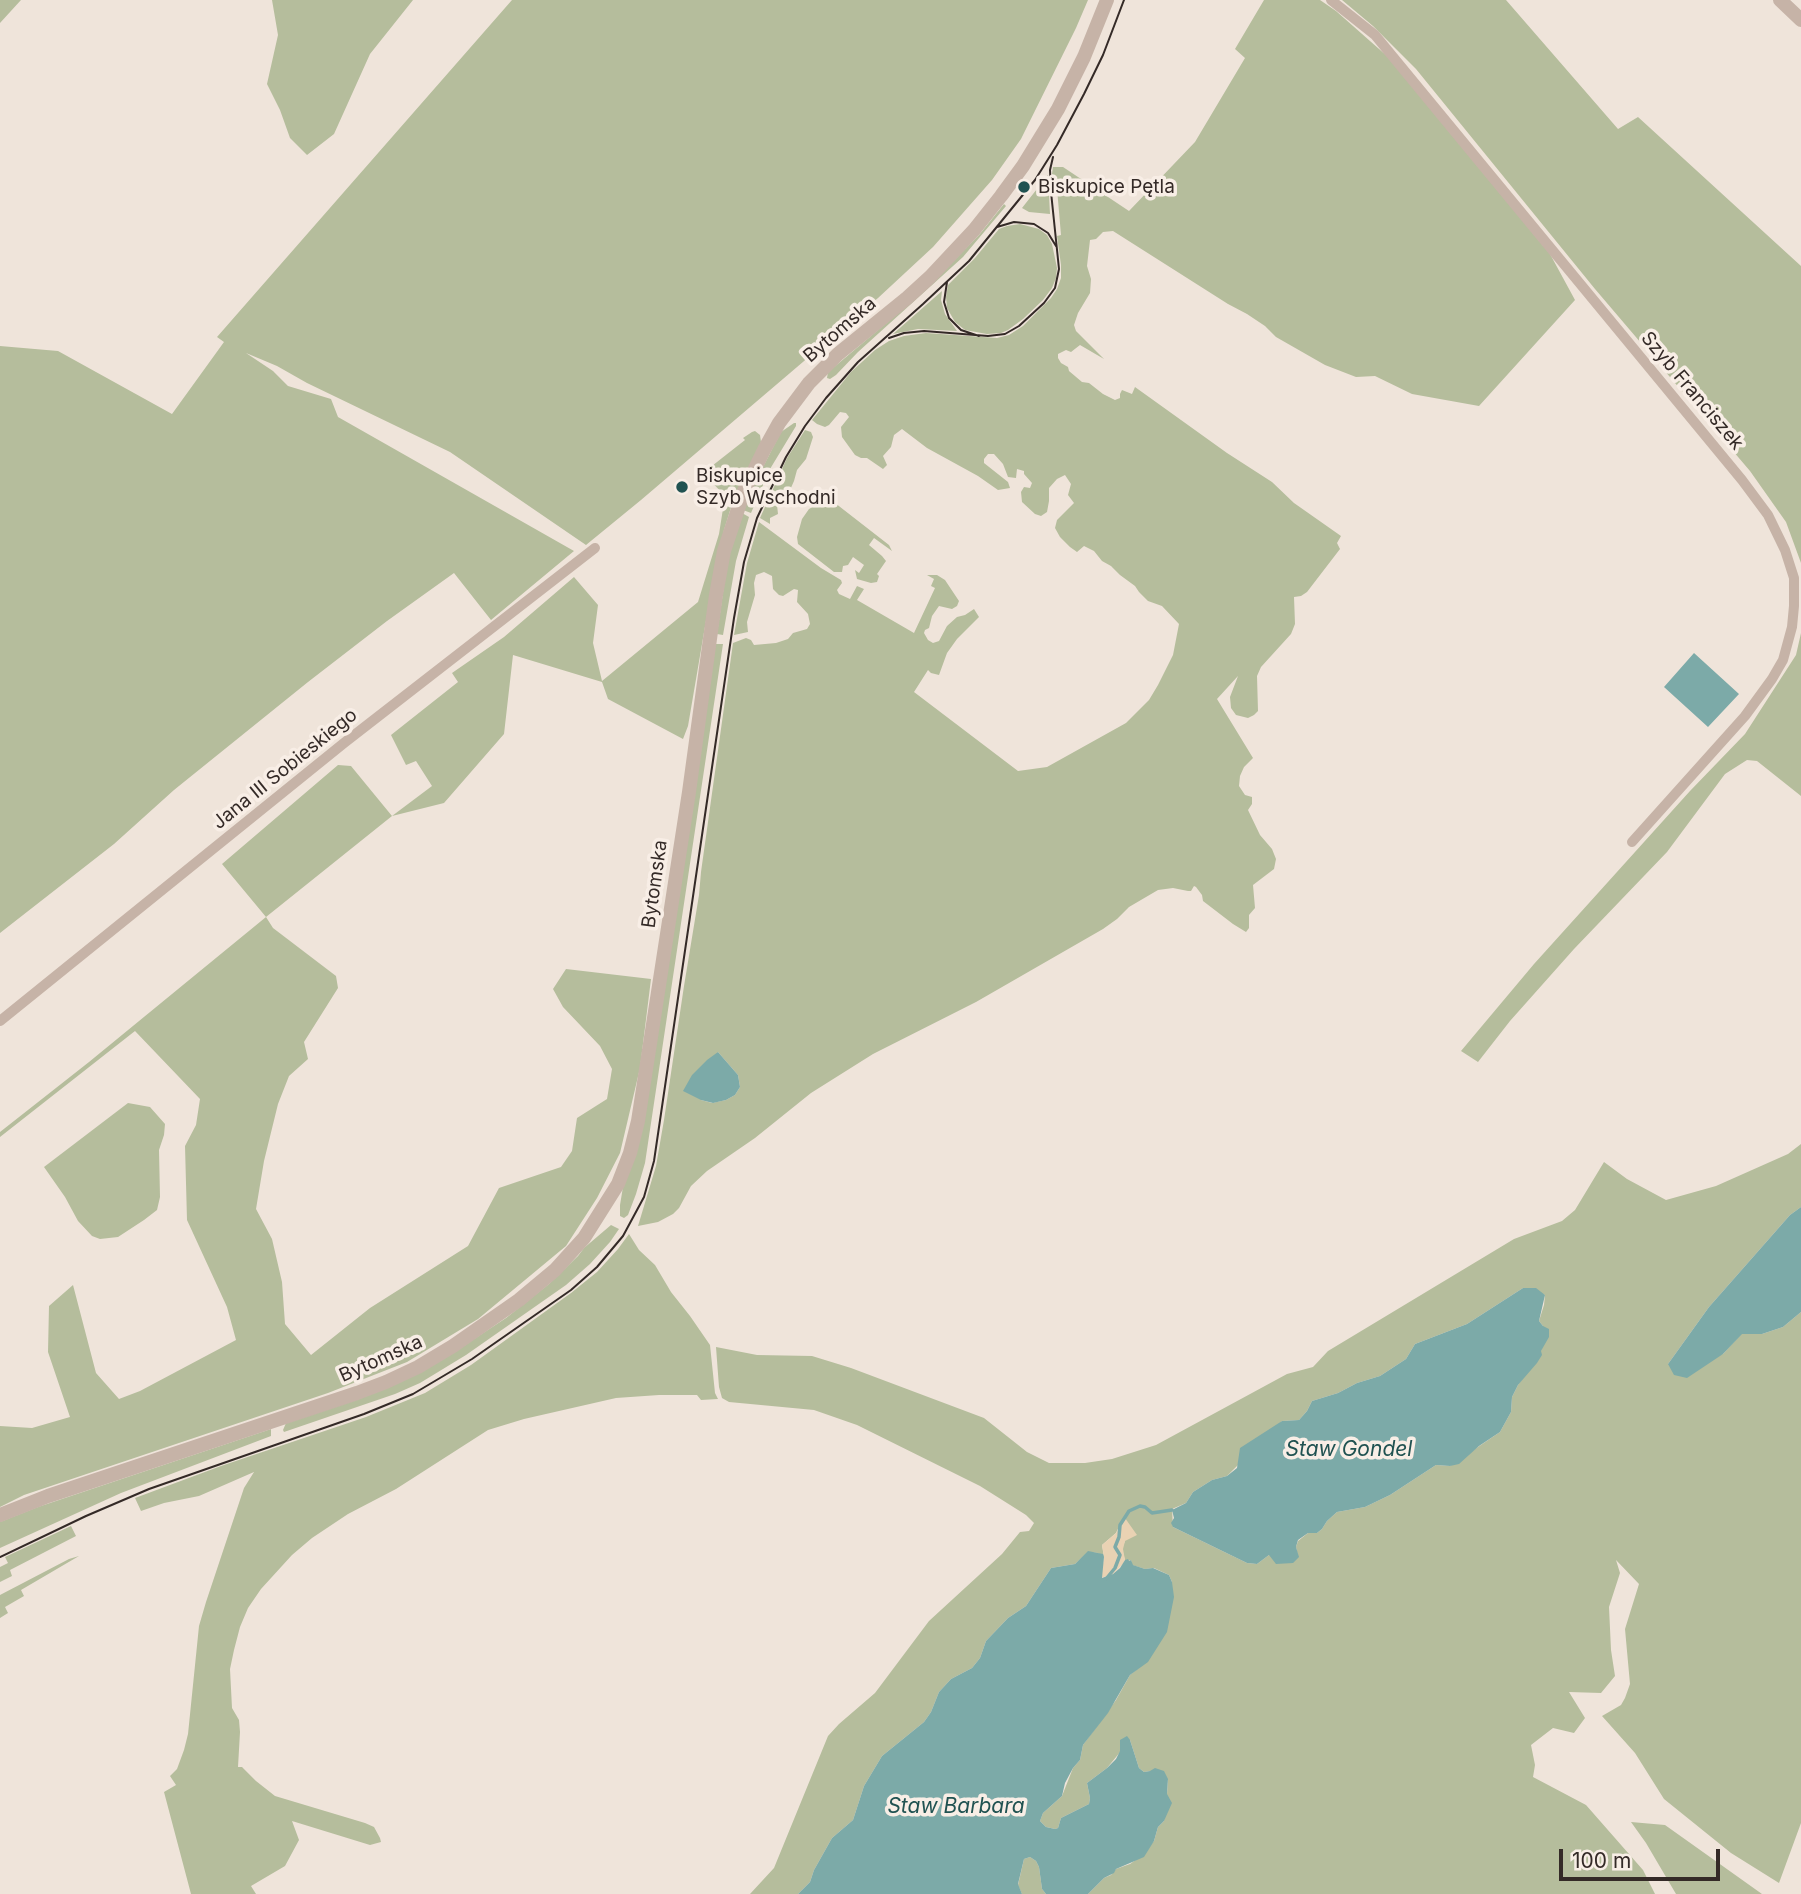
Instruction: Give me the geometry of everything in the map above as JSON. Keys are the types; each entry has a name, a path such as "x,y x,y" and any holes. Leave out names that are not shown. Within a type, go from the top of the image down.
{"street":[{"name":"Bytomska","path":"0,1515 48,1496 376,1386 418,1367 519,1300 555,1270 584,1238 618,1184 638,1121 716,595 724,551 744,491 779,423 809,383 838,354 930,277 974,230 1001,196 1058,110 1084,57 1107,0"},
{"name":"Szyb Franciszek","path":"1331,0 1374,35 1535,228 1742,480 1768,515 1785,550 1794,578 1794,606 1792,627 1783,660 1745,716 1632,842"},
{"path":"1780,0 1801,20"},
{"name":"Jana III Sobieskiego","path":"0,1021 344,743 595,548"}],"green space":[{"path":"0,0 21,0 0,23"},
{"path":"272,0 413,0 370,54 334,134 307,155 290,138 267,84 278,35"},
{"path":"512,0 1088,0 1021,139 992,180 933,247 878,298 586,545 450,452 246,353 273,371 288,386 331,399 338,417 574,551 491,620 454,573 308,682 174,790 114,844 0,933 0,346 58,351 172,414 224,342 217,337"},
{"path":"1264,0 1320,0 1336,11 1387,56 1550,254 1575,300 1479,406 1412,394 1375,376 1356,377 1325,365 1276,337 1247,314 1113,231 1103,232 1096,239 1090,240 1087,266 1091,279 1090,293 1074,325 1076,331 1104,359 1080,345 1071,352 1066,350 1058,354 1061,363 1082,382 1089,383 1115,400 1120,398 1122,390 1132,394 1135,387 1272,482 1294,503 1341,536 1337,543 1340,549 1307,592 1294,597 1295,624 1291,634 1261,667 1257,676 1258,711 1248,718 1236,715 1231,708 1230,697 1238,676 1217,699 1253,758 1244,767 1239,786 1245,795 1252,797 1248,810 1276,859 1274,869 1253,885 1255,908 1249,915 1249,928 1246,932 1233,924 1203,901 1202,895 1194,886 1191,891 1173,888 1158,890 1129,907 1103,929 976,1002 873,1054 811,1093 755,1138 707,1171 691,1186 673,1214 658,1222 638,1226 656,1166 664,1120 699,895 733,643 746,638 754,645 776,643 788,639 793,633 807,629 810,624 808,614 797,602 798,590 779,595 773,589 772,576 764,572 756,575 755,595 747,622 748,632 734,635 747,563 759,522 841,580 837,590 839,594 850,599 857,586 864,589 857,600 914,633 935,588 931,586 934,579 927,575 937,575 945,580 959,601 952,609 939,606 924,633 928,640 933,643 939,641 947,626 957,617 974,609 979,617 947,653 939,675 928,670 914,692 1018,771 1047,767 1126,723 1149,700 1158,685 1173,655 1179,624 1162,606 1148,601 1135,586 1102,561 1094,551 1084,546 1077,552 1060,537 1055,528 1057,520 1074,503 1068,495 1071,484 1065,475 1049,488 1047,512 1041,516 1022,502 1021,492 1024,487 1030,488 1032,483 1024,471 1017,469 1016,478 1008,477 1003,464 994,454 988,454 984,463 1008,482 1010,488 998,490 927,448 902,429 894,435 891,447 883,456 887,465 883,469 867,458 855,455 842,437 841,427 849,417 846,413 840,412 825,427 812,420 851,372 889,341 926,333 997,338 1009,335 1023,326 1051,298 1061,278 1057,236 1061,235 1053,167 1063,167 1129,211 1195,142 1245,58 1235,49","holes":["718,1052 738,1075 740,1087 735,1095 712,1103 701,1100"]},
{"path":"1342,0 1506,0 1618,129 1638,117 1801,266 1801,563 1786,522 1750,471 1595,289 1416,69 1373,26"},
{"path":"1048,175 1050,214 1029,212 1022,208"},
{"path":"1004,204 1006,206 963,257 836,375 827,378 828,372 922,293 979,235"},
{"path":"1020,224 1039,229 1047,235 1052,244 1057,268 1052,288 1043,300 1008,330 987,334 965,330 955,322 947,308 948,285 999,229"},
{"path":"942,291 941,300 945,314 957,331 918,329 893,334"},
{"path":"794,423 796,426 770,469 751,513 743,510 781,432"},
{"path":"805,430 811,432 813,437 806,459 797,470 790,495 777,505 778,514 770,518 770,524 760,518 787,458"},
{"path":"752,432 760,435 761,442 734,498 724,530 688,726 683,739 608,699 602,682 513,655 504,734 444,803 392,816 432,786 416,761 406,765 391,735 458,682 452,673 504,637 574,577 598,605 593,643 602,681 698,602 719,534 725,496 703,473"},
{"path":"822,502 835,503 889,545 892,551 874,538 869,545 886,561 877,574 877,582 857,579 855,570 859,573 864,565 853,557 848,565 843,566 842,572 834,572 798,544 802,519 809,509"},
{"path":"742,513 749,517 736,561 723,635 717,634 729,551"},
{"path":"1801,633 1801,796 1757,761 1747,760 1725,774 1667,852 1574,949 1510,1021 1478,1062 1461,1051 1534,964 1745,734 1796,655"},
{"path":"713,644 723,644 645,1163 628,1215 624,1218 620,1216 620,1205"},
{"path":"338,765 351,766 392,816 266,917 222,864"},
{"path":"266,917 273,928 336,976 338,988 304,1042 308,1059 289,1076 278,1104 256,1209 272,1239 282,1282 285,1324 311,1355 370,1308 468,1246 499,1188 561,1167 572,1151 577,1118 607,1099 612,1069 600,1046 563,1007 553,989 566,969 651,979 640,1068 620,1153 597,1198 566,1246 478,1319 407,1362 328,1393 24,1495 0,1507 0,1426 32,1428 70,1417 48,1352 49,1306 73,1285 96,1373 119,1399 140,1391 236,1340 227,1307 187,1220 185,1146 196,1125 200,1099 135,1031 0,1137 0,1132"},
{"path":"128,1103 150,1107 165,1124 159,1150 160,1197 157,1210 144,1220 118,1237 100,1239 92,1236 78,1221 44,1167"},
{"path":"1801,1144 1801,1207 1790,1215 1709,1307 1668,1364 1723,1354 1742,1333 1762,1334 1783,1327 1801,1312 1801,1823 1779,1883 1731,1853 1664,1799 1635,1753 1602,1716 1621,1705 1630,1684 1625,1629 1639,1584 1616,1560 1620,1573 1609,1607 1615,1676 1601,1693 1569,1692 1585,1718 1574,1733 1553,1728 1531,1745 1535,1765 1533,1777 1586,1805 1643,1870 1655,1894 1088,1894 1116,1869 1137,1859 1154,1841 1158,1827 1164,1821 1167,1794 1168,1780 1139,1768 1130,1740 1107,1768 1087,1783 1089,1804 1061,1818 1058,1828 1046,1827 1040,1821 1043,1813 1062,1796 1073,1768 1080,1760 1083,1745 1116,1700 1130,1675 1142,1665 1172,1582 1169,1575 1154,1568 1145,1569 1132,1565 1131,1560 1125,1560 1121,1522 1116,1533 1102,1545 1104,1557 1088,1552 1075,1564 1051,1568 1026,1606 1008,1618 986,1641 980,1658 972,1668 951,1679 939,1692 924,1722 882,1756 864,1786 853,1820 832,1838 810,1882 798,1894 750,1894 774,1868 828,1736 875,1693 929,1621 1002,1554 1020,1532 1029,1531 1034,1523 980,1486 857,1425 814,1410 729,1402 722,1398 719,1387 716,1347 757,1355 812,1356 851,1368 984,1418 1027,1452 1049,1463 1085,1463 1112,1459 1156,1445 1287,1374 1313,1367 1328,1351 1514,1239 1562,1221 1575,1210 1604,1162 1627,1179 1666,1200 1716,1186 1788,1154","holes":["1523,1288 1545,1295 1539,1321 1543,1326 1541,1351 1518,1385 1512,1397 1511,1412 1500,1432 1450,1466 1436,1465 1390,1495 1365,1507 1337,1512 1317,1533 1308,1533 1298,1541 1298,1557 1269,1555 1257,1564 1247,1563 1173,1527 1172,1509 1186,1503 1193,1492 1212,1480 1227,1476 1282,1421 1299,1420 1312,1401 1380,1376 1406,1359 1415,1344 1467,1324"]},
{"path":"611,1225 619,1229 590,1264 566,1285 466,1355 420,1383 395,1394 284,1432 286,1423 468,1343 506,1318 549,1284"},
{"path":"629,1234 639,1250 655,1265 671,1292 710,1345 718,1399 701,1400 697,1395 616,1398 488,1430 396,1489 348,1514 292,1555 261,1589 248,1608 234,1650 230,1669 232,1708 239,1720 240,1732 238,1767 242,1767 275,1796 374,1827 381,1842 370,1845 292,1821 299,1840 285,1866 251,1886 256,1894 191,1894 164,1792 176,1785 170,1776 177,1769 188,1734 199,1626 244,1488 254,1472 199,1496 141,1511 135,1498 366,1417 425,1393 471,1365 571,1293 597,1272"},
{"path":"271,1429 271,1436 121,1493 0,1548 0,1522"},
{"path":"71,1526 76,1536 10,1570 12,1576 0,1582 0,1567 8,1563 5,1557"},
{"path":"79,1556 21,1590 24,1596 5,1607 8,1613 0,1618 0,1595"},
{"path":"1631,1822 1665,1825 1762,1894 1676,1894"},
{"path":"1030,1857 1039,1867 1042,1889 1046,1894 1022,1894 1018,1885 1024,1859"}],"sand":[{"path":"1125,1518 1137,1535 1125,1541 1123,1564 1113,1574 1101,1578 1104,1557 1102,1545 1116,1533"}],"water":[{"path":"1694,653 1739,694 1708,727 1664,687"},
{"path":"718,1052 738,1075 740,1087 735,1095 713,1103 683,1091 692,1075"},
{"path":"1801,1207 1801,1312 1783,1327 1762,1334 1742,1334 1723,1354 1687,1378 1674,1375 1668,1364 1709,1307 1790,1215"},
{"name":"Staw Gondel","path":"1523,1288 1536,1288 1545,1295 1539,1321 1549,1329 1549,1337 1537,1363 1518,1385 1512,1397 1511,1412 1500,1432 1459,1464 1436,1465 1390,1495 1365,1507 1337,1512 1317,1533 1308,1533 1298,1540 1296,1547 1299,1557 1293,1563 1276,1564 1269,1555 1257,1564 1247,1563 1173,1527 1172,1510 1186,1503 1193,1492 1212,1480 1227,1476 1237,1468 1240,1448 1282,1421 1299,1420 1312,1401 1380,1376 1406,1359 1415,1344 1467,1324"},
{"name":"Staw Barbara","path":"1088,1551 1103,1554 1102,1578 1113,1574 1128,1559 1133,1565 1145,1569 1153,1568 1169,1575 1174,1597 1167,1632 1148,1662 1130,1675 1108,1713 1083,1745 1080,1760 1065,1783 1062,1796 1043,1813 1040,1821 1046,1827 1058,1828 1061,1818 1089,1804 1087,1783 1116,1759 1120,1751 1120,1740 1127,1736 1139,1768 1144,1772 1155,1768 1164,1771 1168,1779 1167,1794 1172,1803 1144,1857 1116,1869 1088,1894 1046,1894 1042,1889 1039,1867 1030,1857 1024,1859 1018,1884 1022,1894 798,1894 810,1882 832,1838 853,1820 864,1786 882,1756 924,1722 939,1692 951,1679 972,1668 980,1658 986,1641 1008,1618 1026,1606 1051,1568 1075,1564"}],"waterway":[{"path":"1106,1579 1115,1568 1120,1555 1115,1547 1120,1525 1129,1511 1140,1506 1152,1513 1172,1510"}],"tram line":[{"path":"0,1557 149,1489 364,1414 413,1394 472,1359 571,1290 597,1267 623,1236 644,1197 654,1161 734,618 744,562 757,518 786,457 826,398 858,362 969,261 1035,180 1084,94 1103,55 1124,0"},
{"path":"889,338 924,331 988,336 1005,334 1019,326 1044,303 1055,288 1059,269 1051,192 1050,170 1053,157"},
{"path":"997,227 1014,222 1034,224 1048,233 1056,246"},
{"path":"947,282 944,302 949,318 961,330 979,336"}],"place":[{"name":"Biskupice Pętla","path":"1024,187"},
{"name":"Biskupice Szyb Wschodni","path":"682,487"}]}
